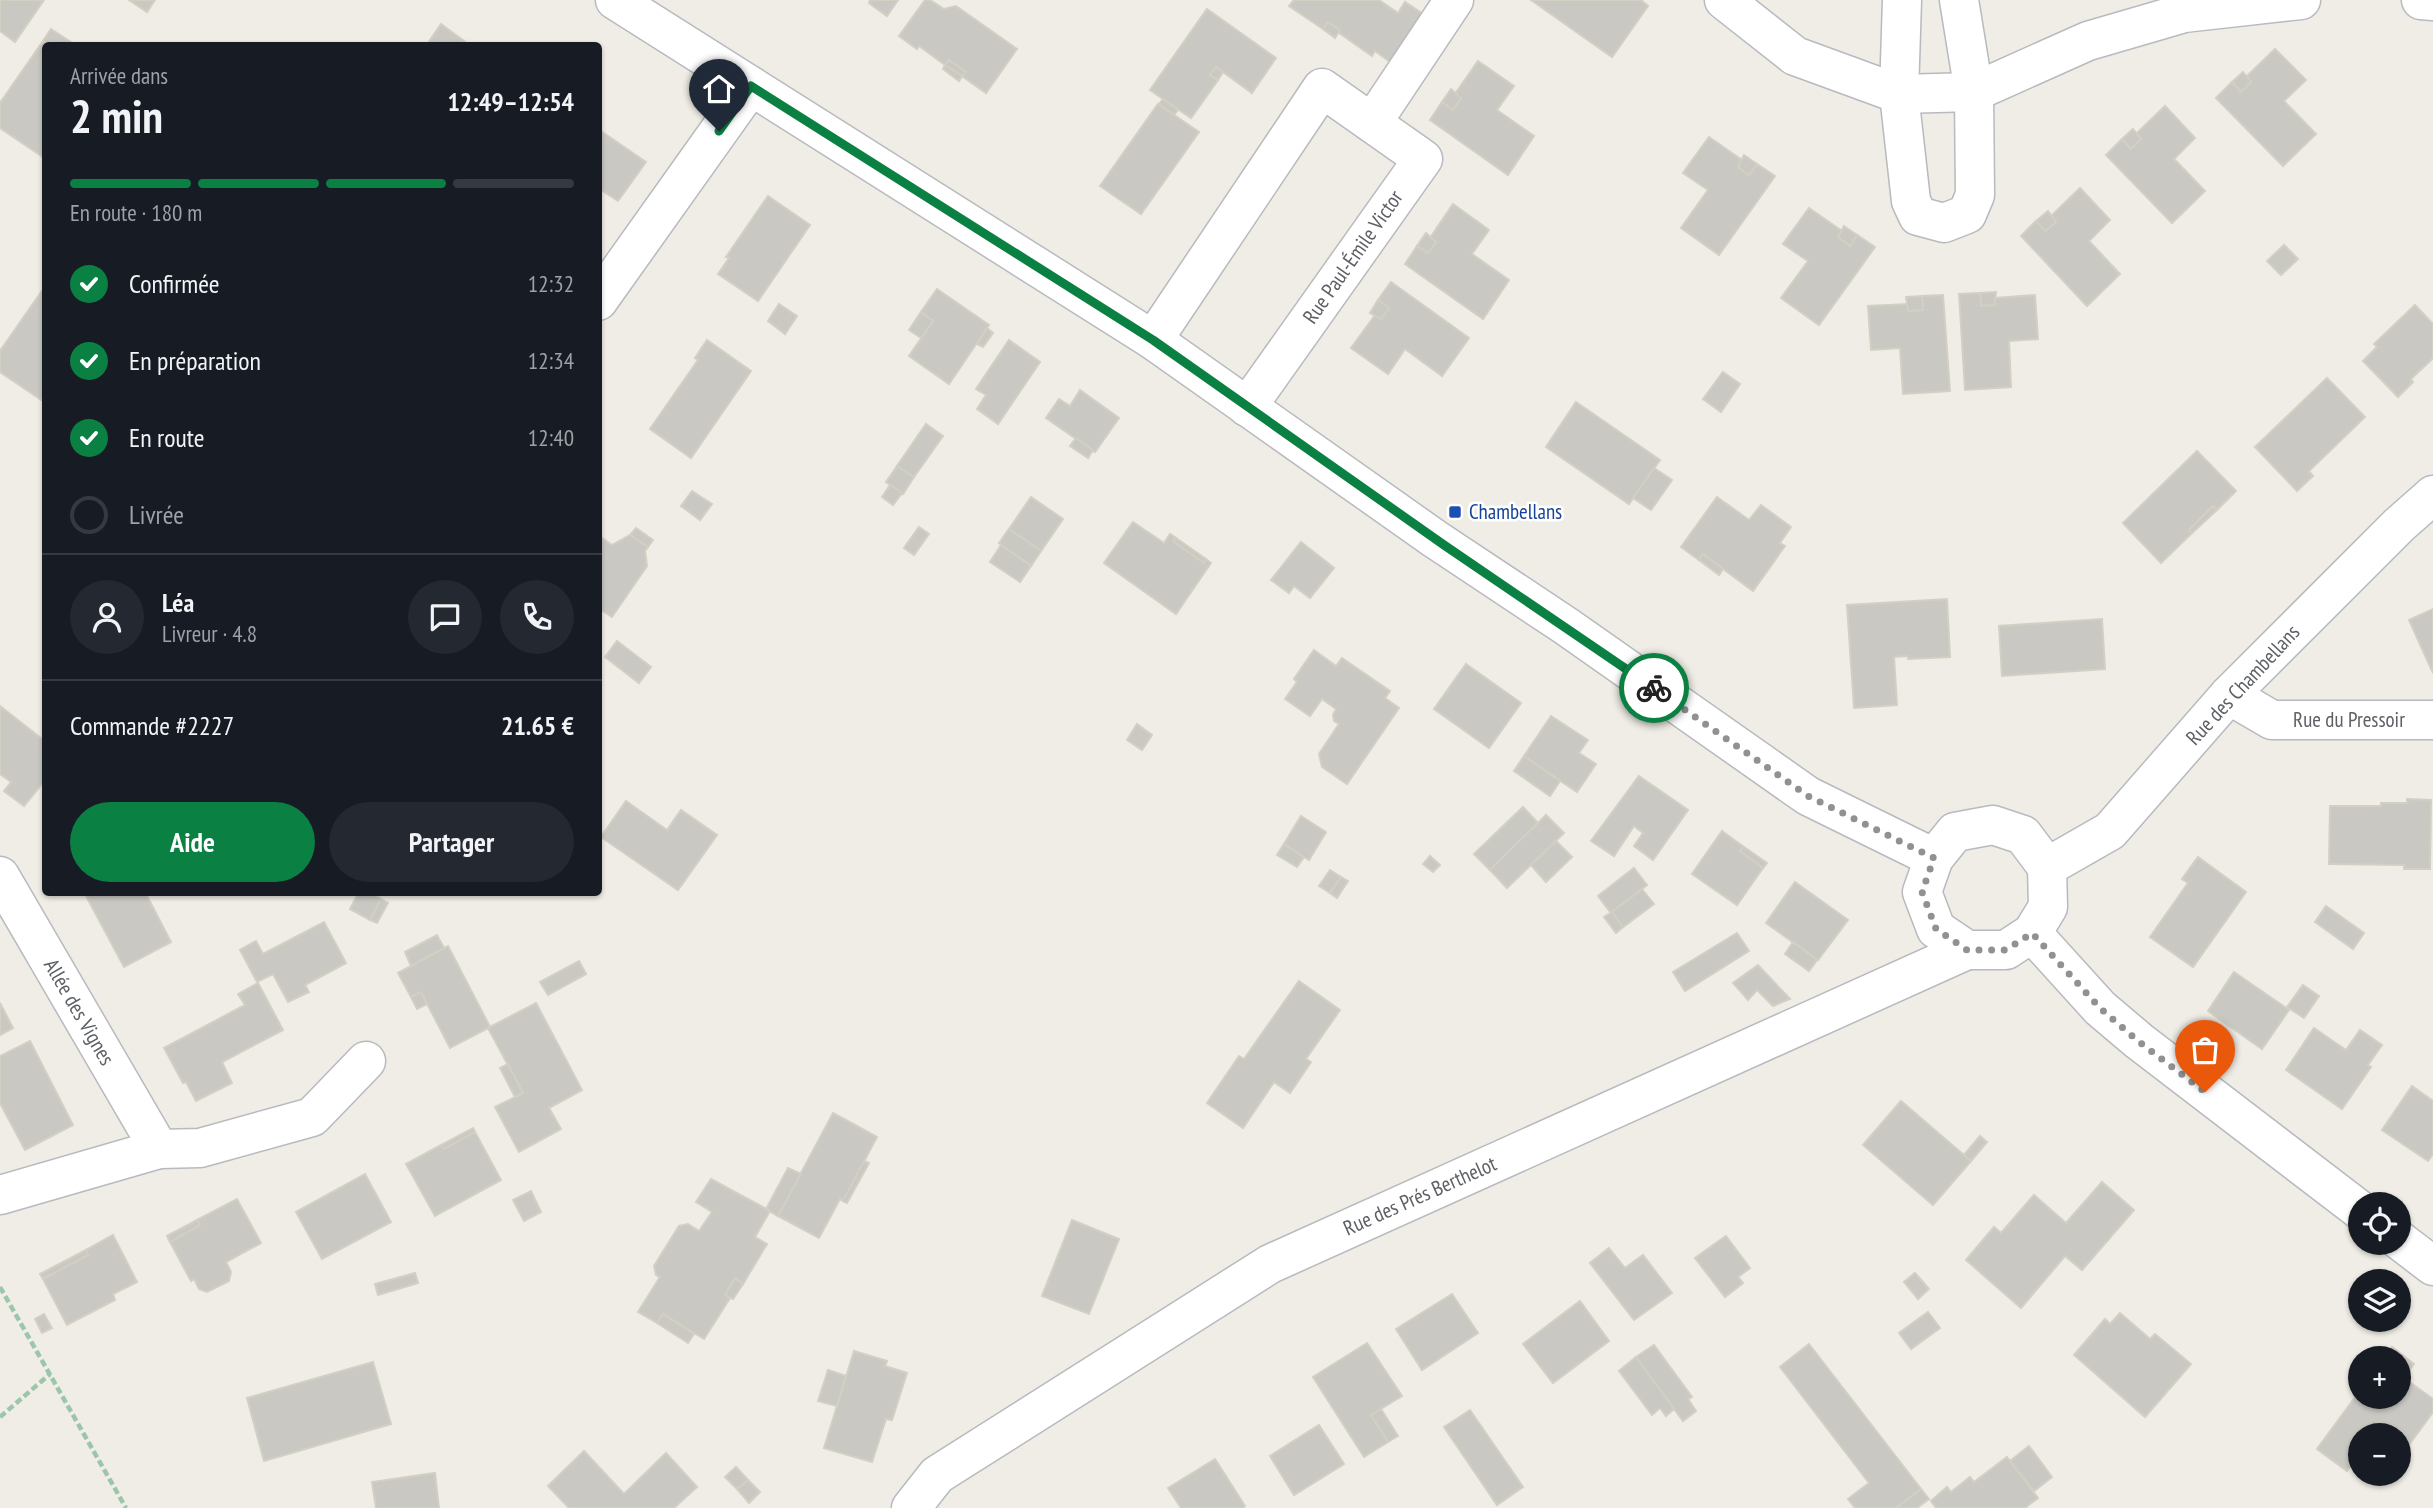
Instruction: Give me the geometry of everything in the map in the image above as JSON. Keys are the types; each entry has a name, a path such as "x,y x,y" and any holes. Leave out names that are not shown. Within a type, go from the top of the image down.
{"street":[{"path":"615,0 1153,340 1808,796 1934,858"},
{"path":"1372,123 1454,0"},
{"path":"1724,0 1795,56 1899,94 1974,92 2088,41 2183,13 2301,0"},
{"path":"1902,0 1899,94 1911,201 1918,215 1944,223 1967,214 1975,195 1974,92 1959,0"},
{"path":"2421,0 2433,1"},
{"path":"602,296 751,86"},
{"name":"Rue Paul-Émile Victor","path":"1153,340 1322,88 1423,159 1247,407"},
{"name":"Rue des Chambellans","path":"2047,867 2110,831 2230,695 2399,525 2433,495"},
{"name":"Rue du Pressoir","path":"2230,695 2272,720 2433,720"},
{"path":"1993,825 2023,835 2047,867 2048,907 2032,933 2006,950 1967,950 1936,929 1922,892 1934,858 1955,832 1993,825"},
{"name":"Allée des Vignes","path":"0,876 159,1149"},
{"path":"2032,933 2100,1008 2138,1041 2348,1201"},
{"name":"Rue des Prés Berthelot","path":"911,1508 937,1475 1270,1264 1967,950"},
{"path":"0,1195 159,1149 201,1148 312,1117 366,1062"},
{"path":"2411,1249 2433,1266"}],"path":[{"path":"0,1287 126,1508"},
{"path":"0,1417 50,1374"}],"building":[{"path":"0,0 44,0 15,42 0,31"},
{"path":"129,0 155,0 147,12"},
{"path":"870,0 898,0 887,16 869,3"},
{"path":"925,0 930,0 944,9 956,6 1017,49 986,93 962,76 966,72 949,60 945,65 919,46 917,49 899,36"},
{"path":"1294,0 1379,0 1398,13 1405,2 1426,16 1393,64 1375,51 1372,56 1328,22 1323,29 1289,6"},
{"path":"1531,0 1641,0 1648,6 1612,57"},
{"path":"1207,9 1276,58 1252,93 1216,67 1210,75 1218,80 1191,118 1150,90"},
{"path":"1328,22 1340,30 1335,38 1323,29"},
{"path":"441,24 466,42 429,42"},
{"path":"51,29 71,42 44,42"},
{"path":"42,42 42,156 0,128 0,103"},
{"path":"2275,49 2306,80 2284,101 2316,134 2283,166 2216,98 2232,82 2241,92 2251,82 2246,77"},
{"path":"949,60 966,72 962,76 945,65"},
{"path":"1478,61 1514,86 1497,110 1534,136 1508,175 1430,120 1442,102 1453,110 1461,98 1455,94"},
{"path":"945,65 962,76 959,81 943,69"},
{"path":"1216,67 1223,72 1218,80 1210,75"},
{"path":"2243,72 2251,82 2241,92 2232,82"},
{"path":"1451,89 1461,98 1453,110 1442,102"},
{"path":"1163,99 1178,110 1174,115 1159,104"},
{"path":"1158,104 1199,132 1141,214 1100,186"},
{"path":"2165,106 2195,138 2174,159 2205,191 2172,223 2106,155 2122,139 2131,149 2141,139 2137,133"},
{"path":"2133,129 2141,139 2131,149 2122,139"},
{"path":"602,132 646,162 618,201 602,191"},
{"path":"1709,137 1742,160 1738,167 1749,175 1757,164 1775,176 1719,255 1681,228 1708,190 1683,173"},
{"path":"1744,155 1757,164 1749,175 1738,167"},
{"path":"2080,188 2110,220 2089,241 2120,274 2087,306 2021,236 2036,221 2045,231 2056,222 2051,216"},
{"path":"768,196 810,225 758,301 718,274 729,258 726,257"},
{"path":"1453,204 1489,230 1472,254 1509,280 1483,319 1405,264 1417,246 1428,253 1436,242 1430,238"},
{"path":"1809,208 1842,231 1838,237 1850,246 1857,235 1875,247 1819,325 1781,298 1808,261 1783,244"},
{"path":"2048,211 2056,222 2045,231 2036,221"},
{"path":"1844,226 1857,235 1850,246 1838,237"},
{"path":"1426,233 1436,242 1428,253 1417,246"},
{"path":"2284,245 2298,259 2281,275 2267,261"},
{"path":"1391,282 1469,338 1442,376 1405,349 1388,374 1351,348 1375,315 1381,319 1389,308 1378,300"},
{"path":"937,289 989,325 949,384 909,356 933,321 921,312"},
{"path":"42,291 42,400 0,372 0,351"},
{"path":"1996,292 1995,305 1981,306 1980,293"},
{"path":"1980,293 1981,306 1995,305 1995,298 2035,295 2038,339 2009,341 2011,387 1965,390 1959,294"},
{"path":"1943,295 1950,391 1903,394 1900,348 1871,350 1868,306 1908,304 1908,311 1923,310 1922,296"},
{"path":"1922,296 1923,310 1908,311 1906,297"},
{"path":"1378,300 1389,308 1381,319 1370,313"},
{"path":"779,304 797,316 785,334 768,321"},
{"path":"2415,305 2433,324 2433,358 2411,379 2413,382 2398,397 2363,361 2377,347 2374,344"},
{"path":"921,312 933,321 921,338 909,330"},
{"path":"987,328 993,333 983,347 977,344"},
{"path":"707,340 751,371 691,458 650,429 698,360 695,358"},
{"path":"1009,340 1040,362 998,424 977,409 986,395 976,389"},
{"path":"1723,372 1740,384 1721,412 1703,399"},
{"path":"2327,378 2365,417 2309,471 2313,476 2297,491 2255,447"},
{"path":"1080,390 1119,418 1095,452 1046,418 1059,399 1070,406"},
{"path":"1576,402 1660,460 1629,504 1546,447"},
{"path":"926,424 943,436 914,477 897,466"},
{"path":"1076,438 1093,450 1088,458 1070,446"},
{"path":"2197,451 2236,491 2217,510 2213,506 2189,530 2192,533 2161,563 2123,523"},
{"path":"897,466 914,477 903,494 886,482"},
{"path":"1654,468 1672,480 1651,510 1633,498"},
{"path":"890,485 902,493 893,505 882,497"},
{"path":"692,491 712,504 700,520 681,506"},
{"path":"1031,497 1063,519 1041,551 1009,529"},
{"path":"1717,497 1749,520 1761,505 1791,527 1780,543 1785,546 1753,591 1703,554 1699,560 1681,547"},
{"path":"2213,506 2217,510 2192,533 2189,530"},
{"path":"1133,522 1164,543 1170,534 1176,538 1173,541 1204,563 1206,559 1211,563 1176,614 1104,563"},
{"path":"919,527 929,534 914,555 904,548"},
{"path":"636,528 653,540 648,547 630,535"},
{"path":"1009,529 1041,551 1031,566 999,543"},
{"path":"630,535 648,547 645,551 647,566 612,617 602,611 602,538 612,545"},
{"path":"1176,538 1206,559 1204,563 1173,541"},
{"path":"1301,542 1334,568 1310,598 1294,586 1289,593 1271,580"},
{"path":"1001,545 1031,566 1020,582 990,562"},
{"path":"1703,554 1723,569 1719,575 1699,560"},
{"path":"1947,599 1950,657 1894,657 1897,705 1854,708 1847,605"},
{"path":"2433,609 2433,673 2409,620"},
{"path":"2102,619 2105,669 2002,676 1999,626"},
{"path":"617,641 651,667 639,683 605,657"},
{"path":"1314,650 1336,666 1342,658 1390,691 1385,698 1399,708 1347,784 1322,767 1319,754 1339,724 1334,721 1336,709 1322,699 1310,716 1285,699 1297,682 1294,679"},
{"path":"1466,664 1521,703 1489,748 1434,709"},
{"path":"0,706 42,739 42,784 24,806 4,791 11,782 0,774"},
{"path":"1551,716 1588,740 1579,753 1596,764 1577,792 1524,756"},
{"path":"1137,724 1152,735 1142,750 1127,740"},
{"path":"1524,756 1560,781 1550,796 1514,771"},
{"path":"1639,776 1688,810 1653,860 1634,846 1643,833 1634,826 1614,856 1591,841"},
{"path":"2407,799 2431,800 2430,869 2404,869 2404,865 2329,864 2330,806 2381,806 2381,803 2407,803"},
{"path":"626,801 667,830 681,810 717,835 678,890 602,836"},
{"path":"1523,807 1538,823 1490,870 1474,854"},
{"path":"1546,815 1564,833 1507,888 1490,870"},
{"path":"1301,816 1326,832 1309,860 1284,844"},
{"path":"1722,831 1744,847 1740,851 1763,868 1737,905 1692,874"},
{"path":"1556,841 1572,857 1546,882 1531,865"},
{"path":"1284,844 1304,857 1297,867 1277,855"},
{"path":"1744,847 1767,863 1763,868 1740,851"},
{"path":"1430,856 1440,865 1433,872 1423,864"},
{"path":"2198,857 2246,892 2193,967 2150,937 2188,883 2182,879"},
{"path":"1634,868 1647,885 1611,913 1598,896"},
{"path":"1330,870 1341,877 1330,893 1319,886"},
{"path":"1341,877 1348,881 1337,898 1330,893"},
{"path":"1795,882 1848,920 1818,960 1766,923"},
{"path":"1642,889 1654,904 1623,927 1612,912"},
{"path":"86,896 147,896 171,942 124,967"},
{"path":"357,896 376,896 381,899 370,920 350,909"},
{"path":"381,899 388,903 377,923 370,920"},
{"path":"2326,906 2364,933 2353,949 2315,922"},
{"path":"1612,912 1623,927 1616,933 1604,917"},
{"path":"324,922 346,963 305,985 309,992 288,1002 273,974 257,982 240,950 256,941 263,954"},
{"path":"1737,933 1749,951 1685,991 1673,972"},
{"path":"437,935 444,948 411,966 405,952"},
{"path":"1793,942 1817,960 1809,971 1785,954"},
{"path":"448,946 490,1027 450,1048 421,992 411,997 398,973"},
{"path":"579,961 586,974 548,995 540,982"},
{"path":"1758,965 1790,999 1773,1006 1757,990 1748,1000 1733,983"},
{"path":"2234,972 2289,1010 2262,1049 2208,1011"},
{"path":"1299,981 1340,1010 1306,1059 1311,1062 1290,1093 1274,1082 1243,1128 1207,1103 1239,1056 1244,1059"},
{"path":"258,983 283,1030 222,1062 232,1083 196,1101 164,1048 245,1005 238,994"},
{"path":"2303,985 2319,996 2304,1018 2287,1007"},
{"path":"421,992 427,1004 417,1009 411,997"},
{"path":"0,1003 13,1028 0,1035"},
{"path":"536,1003 582,1090 549,1108 561,1129 519,1152 495,1107 523,1093 488,1028"},
{"path":"2314,1028 2346,1050 2360,1030 2382,1045 2368,1065 2371,1067 2342,1109 2286,1070"},
{"path":"30,1041 73,1125 25,1150 0,1103 0,1056"},
{"path":"508,1064 523,1093 515,1097 500,1068"},
{"path":"2412,1086 2433,1101 2433,1154 2428,1161 2382,1130"},
{"path":"1901,1101 1971,1161 1933,1205 1863,1145"},
{"path":"833,1113 877,1137 843,1201 840,1199 819,1238 778,1216"},
{"path":"473,1128 475,1132 444,1149 441,1145"},
{"path":"475,1132 501,1180 435,1216 406,1164 441,1145 444,1149"},
{"path":"1980,1136 1987,1142 1971,1161 1964,1155"},
{"path":"864,1161 869,1163 847,1203 843,1201"},
{"path":"788,1168 801,1174 778,1216 766,1209"},
{"path":"365,1174 391,1222 322,1259 296,1212"},
{"path":"711,1179 770,1211 755,1237 767,1244 743,1284 735,1278 725,1295 730,1298 704,1339 663,1314 657,1323 638,1312 660,1277 656,1275 654,1266 679,1226 688,1224 699,1231 712,1212 696,1202"},
{"path":"2102,1182 2134,1210 2082,1270 2065,1256 2021,1308 1966,1260 1994,1227 2001,1233 2034,1195 2066,1223"},
{"path":"531,1191 541,1212 524,1221 513,1200"},
{"path":"237,1199 261,1243 226,1262 231,1272 229,1281 207,1292 199,1289 194,1279 191,1281 170,1242 200,1225 197,1220"},
{"path":"197,1220 200,1225 170,1242 167,1236"},
{"path":"1072,1220 1119,1239 1089,1314 1042,1296"},
{"path":"113,1235 137,1282 113,1294 115,1300 67,1325 43,1279 88,1255 86,1250"},
{"path":"1726,1236 1750,1268 1738,1277 1743,1283 1725,1297 1695,1258"},
{"path":"1609,1248 1625,1268 1643,1255 1672,1293 1634,1320 1590,1263"},
{"path":"86,1250 88,1255 43,1279 40,1274"},
{"path":"415,1273 418,1283 378,1295 375,1284"},
{"path":"1915,1273 1929,1289 1918,1299 1904,1282"},
{"path":"735,1278 743,1284 733,1299 725,1295"},
{"path":"1452,1294 1478,1333 1422,1370 1396,1329"},
{"path":"1580,1301 1609,1341 1553,1383 1523,1344"},
{"path":"1928,1312 1940,1328 1911,1349 1899,1333"},
{"path":"2120,1313 2150,1339 2155,1334 2191,1364 2145,1417 2074,1355 2105,1319 2110,1324"},
{"path":"44,1314 52,1328 42,1333 35,1319"},
{"path":"663,1314 694,1334 688,1343 657,1323"},
{"path":"1367,1343 1402,1396 1371,1415 1388,1442 1364,1457 1313,1377"},
{"path":"1809,1344 1921,1489 1896,1508 1855,1508 1848,1499 1869,1483 1780,1367"},
{"path":"1654,1345 1692,1397 1688,1399 1696,1411 1683,1421 1636,1357"},
{"path":"854,1351 887,1361 885,1366 907,1373 892,1420 886,1419 872,1462 824,1448"},
{"path":"1636,1357 1674,1409 1666,1416 1660,1408 1652,1415 1619,1371"},
{"path":"373,1362 391,1424 264,1461 247,1398"},
{"path":"828,1370 846,1376 837,1406 818,1401"},
{"path":"2411,1383 2433,1399 2433,1412 2411,1442 2411,1423 2348,1423 2347,1471 2317,1449 2348,1407 2348,1409 2411,1409"},
{"path":"1381,1409 1398,1436 1388,1442 1371,1415"},
{"path":"1470,1410 1523,1487 1497,1505 1444,1427"},
{"path":"1319,1425 1344,1464 1294,1495 1270,1456"},
{"path":"2029,1446 2052,1477 2034,1491 2010,1461"},
{"path":"584,1451 624,1494 666,1453 697,1487 674,1508 569,1508 548,1486"},
{"path":"2007,1457 2038,1498 2025,1508 1936,1508 1931,1501 1947,1487 1951,1492 1970,1477 1974,1482"},
{"path":"1215,1459 1245,1506 1181,1508 1168,1488"},
{"path":"736,1467 748,1480 737,1489 725,1477"},
{"path":"435,1473 439,1508 376,1508 372,1482"},
{"path":"748,1480 760,1492 749,1503 737,1489"},
{"path":"1921,1489 1929,1499 1917,1508 1896,1508"}],"way so far":[{"path":"1654,688 1808,796 1934,858 1922,892 1936,929 1967,950 2006,950 2032,933 2100,1008 2205,1092"}],"place":[{"name":"Chambellans","path":"1455,512"}],"route":[{"path":"719,131 751,86 1153,340 1444,545 1654,688"}]}
